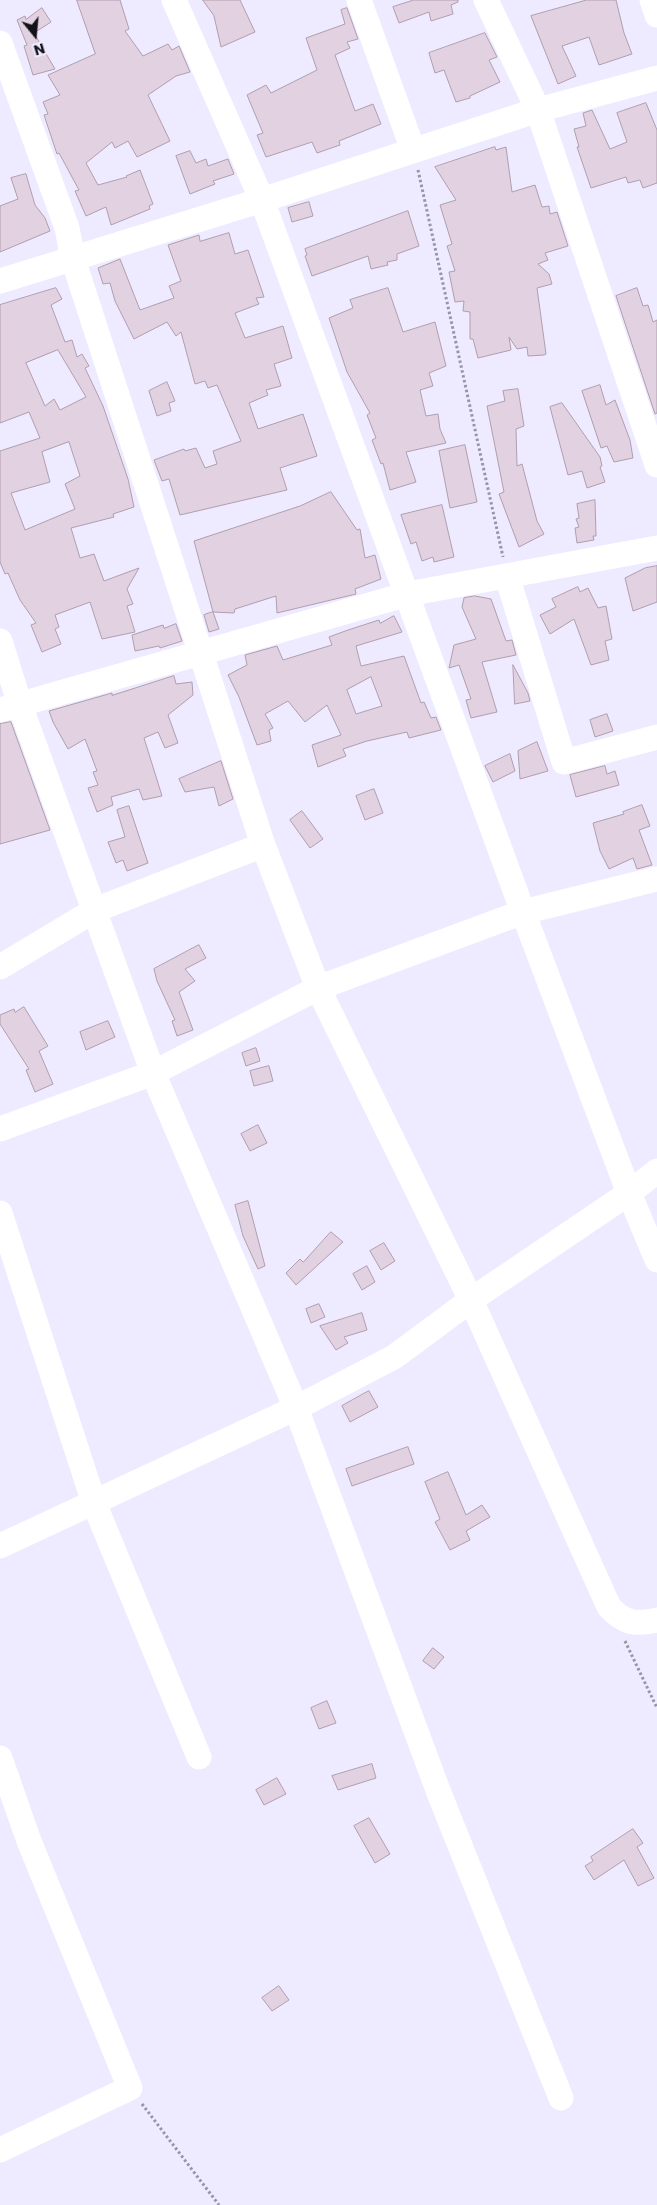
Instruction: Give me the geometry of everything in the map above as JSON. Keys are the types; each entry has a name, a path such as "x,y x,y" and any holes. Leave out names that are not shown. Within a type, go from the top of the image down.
{"street":[{"path":"174,0 262,200 523,912 629,1193 657,1260"},
{"path":"360,0 413,150"},
{"path":"486,0 538,110 657,465"},
{"path":"652,0 657,15"},
{"path":"0,43 67,228 73,259 199,654 263,845 318,988 471,1300 609,1607 621,1620 634,1622 657,1620"},
{"path":"0,282 262,200 538,110 657,78"},
{"path":"10,707 408,594 657,548"},
{"path":"507,576 564,762 657,737"},
{"path":"0,641 10,707 94,910 153,1073 296,1408 438,1793 561,2098"},
{"path":"0,967 94,910 263,845"},
{"path":"0,1129 153,1073 318,988 523,912 657,879"},
{"path":"0,1546 296,1408 394,1357 471,1300 629,1193 657,1171"},
{"path":"0,1213 94,1502 199,1756"},
{"path":"0,1758 28,1841 130,2088 0,2150"}],"path":[{"path":"413,150 507,576"},
{"path":"609,1607 657,1708"},
{"path":"130,2088 219,2205"}],"building":[{"path":"77,0 120,0 129,29 125,31 143,56 168,44 172,50 179,46 190,72 176,76 148,95 170,141 137,157 128,141 115,148 112,142 86,163 98,185 127,177 140,170 153,204 149,206 150,209 111,225 106,207 86,216 75,191 79,190 59,153 57,154 44,115 48,114 43,102 60,95 48,75 95,54"},
{"path":"203,0 240,0 255,32 221,47 214,16"},
{"path":"414,0 458,0 458,2 451,5 453,14 431,21 429,12 399,23 393,7"},
{"path":"587,0 616,0 624,33 632,54 599,65 589,37 562,46 576,76 558,84 531,16"},
{"path":"42,8 51,22 34,33 55,69 33,75 24,46 27,45 17,20 25,16 26,19"},
{"path":"347,8 358,39 347,42 350,48 335,55 355,111 373,104 381,124 339,141 340,145 317,153 312,142 266,157 257,135 263,133 247,95 266,85 271,93 317,70 306,38 345,24 341,10"},
{"path":"485,33 497,57 489,60 500,82 470,96 470,98 456,102 444,70 435,73 429,53"},
{"path":"646,103 657,130 657,183 643,188 640,180 628,183 626,177 591,188 577,147 579,147 574,129 586,126 583,113 592,110 610,149 627,142 617,113"},
{"path":"495,147 496,150 506,147 512,192 535,185 542,207 549,206 550,214 557,212 568,246 545,253 548,260 538,264 549,274 552,284 537,288 546,354 544,355 528,356 527,347 517,349 509,337 511,350 478,358 473,339 470,339 470,312 463,311 464,301 455,302 449,272 455,271 447,246 452,244 440,205 456,200 435,167"},
{"path":"190,151 196,163 206,159 208,166 228,159 234,174 213,181 215,184 190,194 176,156"},
{"path":"26,174 35,205 45,218 50,231 0,252 0,206 18,199 11,178"},
{"path":"309,202 313,216 292,222 288,208"},
{"path":"408,211 419,246 397,254 397,260 387,262 388,265 371,269 368,256 312,276 305,256 307,255 305,249"},
{"path":"229,233 235,254 248,250 264,297 256,298 259,304 235,313 245,338 283,326 292,358 274,364 281,386 266,390 268,395 249,403 258,429 303,414 317,456 280,468 287,490 180,515 169,479 162,481 154,460 184,449 185,451 196,448 205,468 217,464 213,451 241,441 217,385 208,388 205,381 195,384 181,332 176,336 167,322 134,339 115,301 110,283 103,284 98,268 120,259 140,310 174,298 169,286 181,281 168,245 199,235 200,241"},
{"path":"56,288 62,299 51,305 65,342 72,340 77,357 82,354 89,366 85,368 103,406 128,479 134,507 113,514 114,517 71,528 80,558 94,554 104,581 139,568 127,589 133,604 127,606 135,632 102,639 90,602 55,615 59,627 55,629 61,644 42,652 31,625 36,623 20,600 8,573 5,574 0,562 0,451 40,438 29,412 0,423 0,305","holes":["58,350 86,397 60,410 54,399 45,406 26,363","69,442 80,476 65,484 75,509 25,530 11,493 50,482 42,452"]},
{"path":"388,288 403,332 435,322 446,366 429,373 433,386 420,390 426,416 438,414 440,429 446,443 406,452 416,482 390,490 383,463 381,464 372,440 376,438 367,415 370,413 347,372 329,318 353,308 350,300"},
{"path":"637,288 643,306 648,305 653,322 657,320 657,413 655,414 616,296"},
{"path":"167,382 175,401 169,403 171,411 157,416 149,391"},
{"path":"600,385 606,405 615,400 630,440 633,458 614,462 607,446 601,448 582,391"},
{"path":"518,389 524,426 516,429 517,466 522,464 537,521 544,534 519,547 499,494 504,492 487,406 505,401 503,391"},
{"path":"562,403 600,457 602,466 600,467 605,482 587,488 582,471 568,475 550,407"},
{"path":"465,445 477,502 450,508 439,451"},
{"path":"331,492 357,530 360,529 365,558 375,555 381,579 355,589 356,594 277,613 276,596 235,609 234,613 213,612 194,541 300,506"},
{"path":"595,500 596,536 593,536 594,540 577,543 575,528 579,527 576,519 579,518 577,504"},
{"path":"442,505 454,557 434,562 433,557 422,561 416,542 411,544 401,515"},
{"path":"657,566 657,602 633,611 625,578 645,568"},
{"path":"578,587 580,592 588,588 598,608 606,606 612,639 605,641 609,660 591,665 574,619 550,634 540,615 556,607 552,599"},
{"path":"475,596 491,599 506,641 512,640 516,655 482,662 497,712 471,718 466,700 471,699 459,665 449,668 454,645 476,639 462,607 464,598"},
{"path":"213,612 219,629 209,632 204,615"},
{"path":"394,616 402,632 356,646 361,666 404,656 421,703 424,702 431,718 436,717 441,730 409,738 407,732 367,741 343,749 346,756 318,767 312,745 341,735 327,705 305,722 288,701 265,714 273,728 269,730 271,741 257,745 239,697 228,675 247,665 245,655 277,646 283,660 332,645 329,637 379,620 380,623","holes":["371,677 382,706 356,714 347,690"]},
{"path":"176,624 182,641 160,648 159,646 135,651 132,635 163,625 164,628"},
{"path":"513,665 528,693 530,701 515,704"},
{"path":"174,676 176,684 192,682 193,695 168,715 178,743 165,748 158,732 144,738 162,796 143,800 139,789 111,797 113,805 97,812 88,788 98,785 93,772 97,771 85,739 68,749 49,711 112,693 112,695"},
{"path":"607,714 613,731 595,737 590,720"},
{"path":"11,722 50,830 0,844 0,724"},
{"path":"537,742 548,771 520,779 518,751"},
{"path":"510,754 515,771 493,782 485,766"},
{"path":"221,761 233,799 219,806 214,787 185,792 179,779"},
{"path":"605,766 607,774 615,771 619,785 576,797 570,775"},
{"path":"374,789 383,813 365,820 356,796"},
{"path":"642,805 650,826 639,830 652,865 637,869 633,858 609,869 600,851 593,823 624,814 623,812"},
{"path":"129,806 148,863 127,871 123,860 116,863 108,842 125,837 117,810"},
{"path":"302,811 323,839 310,848 290,820"},
{"path":"199,945 206,958 185,969 195,981 179,992 193,1030 177,1036 172,1021 175,1020 157,981 154,969"},
{"path":"24,1007 48,1046 39,1051 53,1084 35,1092 26,1070 29,1069 0,1024 0,1015 14,1009 15,1012"},
{"path":"108,1021 115,1037 86,1050 80,1032"},
{"path":"256,1048 260,1061 246,1066 242,1053"},
{"path":"269,1066 273,1081 254,1086 250,1071"},
{"path":"258,1125 267,1143 250,1151 241,1134"},
{"path":"248,1201 265,1266 258,1269 243,1236 235,1205"},
{"path":"331,1232 343,1242 296,1285 286,1273 300,1259 303,1262"},
{"path":"384,1243 395,1261 381,1270 370,1251"},
{"path":"367,1266 375,1282 362,1290 353,1274"},
{"path":"319,1304 325,1317 311,1323 306,1309"},
{"path":"362,1313 367,1330 344,1337 348,1343 336,1350 320,1326"},
{"path":"369,1391 378,1407 350,1422 342,1406"},
{"path":"408,1447 414,1464 352,1486 346,1469"},
{"path":"448,1472 466,1515 482,1505 490,1517 466,1531 470,1540 450,1550 435,1522 440,1519 425,1482"},
{"path":"433,1648 444,1657 434,1669 423,1661"},
{"path":"327,1701 336,1723 319,1729 311,1708"},
{"path":"372,1764 376,1778 338,1790 332,1776"},
{"path":"277,1778 286,1794 264,1805 256,1790"},
{"path":"369,1818 390,1854 375,1863 354,1826"},
{"path":"633,1829 643,1843 637,1847 654,1878 638,1886 624,1860 594,1880 585,1866 593,1861 591,1857"},
{"path":"279,1986 289,2000 272,2011 262,1998"}]}
